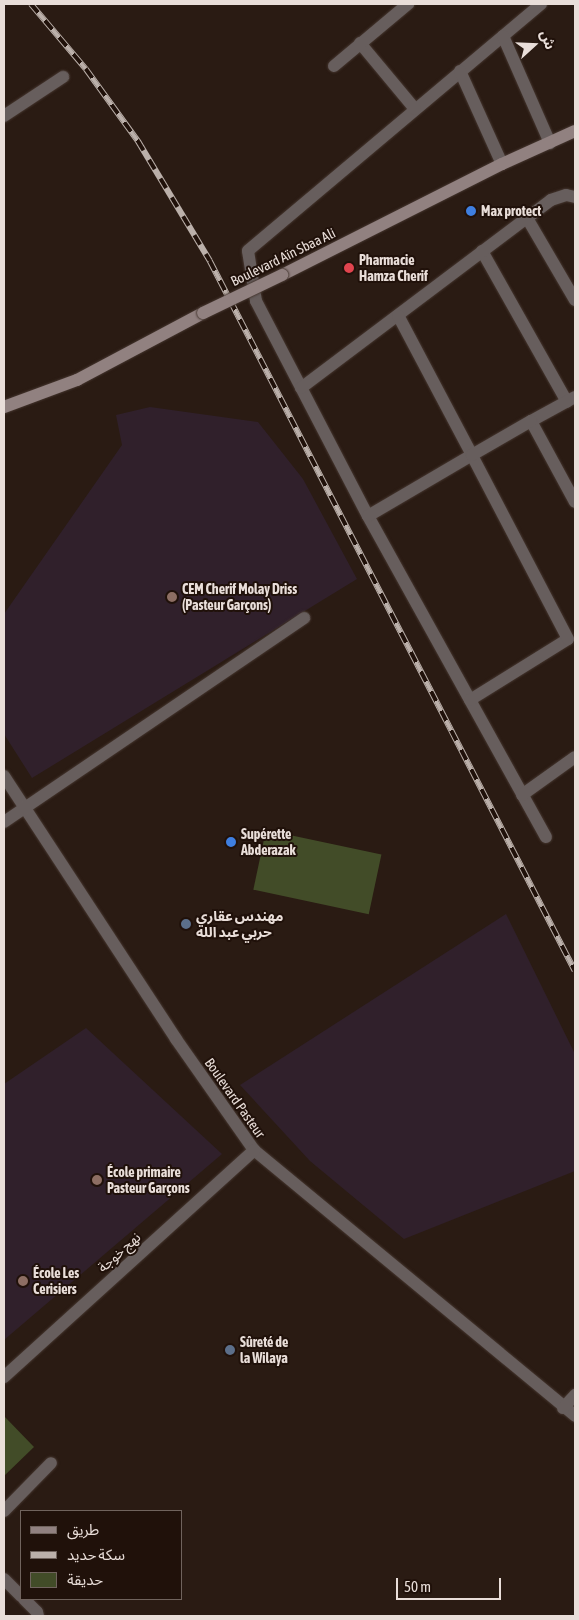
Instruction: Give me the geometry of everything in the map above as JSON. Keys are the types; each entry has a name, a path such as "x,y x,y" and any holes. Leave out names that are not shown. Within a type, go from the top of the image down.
{"main road":[{"name":"Boulevard Aïn Sbaa Ali","path":"4,407 77,380 203,314 502,164 575,131"}],"street":[{"path":"334,66 408,4"},
{"path":"541,4 248,251 256,301 368,516 546,837"},
{"path":"503,36 550,143"},
{"path":"360,43 415,109"},
{"path":"460,71 502,164"},
{"path":"4,116 63,77"},
{"path":"301,388 551,200 566,195 575,197"},
{"path":"527,218 575,300"},
{"path":"368,516 571,399 482,251"},
{"path":"398,315 572,644 470,700"},
{"path":"531,421 575,502"},
{"path":"4,822 304,618"},
{"path":"522,795 575,757"},
{"name":"Boulevard Pasteur","path":"4,776 170,1031 254,1150 400,1269 563,1408 575,1416"},
{"name":"نهج خوجة","path":"4,1377 254,1150"},
{"path":"563,1408 575,1395"},
{"path":"4,1511 51,1463"},
{"path":"4,1579 20,1596"},
{"path":"24,1600 37,1612 38,1616"}],"shaded area":[{"name":"CEM Cherif Molay Driss (Pasteur Garçons)","path":"150,407 258,422 303,479 357,579 32,778 4,734 4,614 122,445 116,415"},
{"path":"506,914 575,1054 575,1171 404,1239 310,1161 240,1085"},
{"name":"École primaire Pasteur Garçons","path":"86,1028 222,1154 4,1340 4,1084"}],"green space":[{"path":"266,830 381,855 369,914 253,890"},
{"path":"4,1416 34,1447 4,1476"}],"railway":[{"path":"31,4 86,69 138,141 210,261 575,971"}],"place":[{"name":"Max protect","path":"471,211"},
{"name":"Pharmacie Hamza Cherif","path":"349,268"},
{"name":"CEM Cherif Molay Driss (Pasteur Garçons)","path":"172,597"},
{"name":"Supérette Abderazak","path":"231,842"},
{"name":"مهندس عقاري حربي عبد الله","path":"186,924"},
{"name":"École primaire Pasteur Garçons","path":"97,1180"},
{"name":"École Les Cerisiers","path":"23,1281"},
{"name":"Sûreté de la Wilaya","path":"230,1350"}]}
